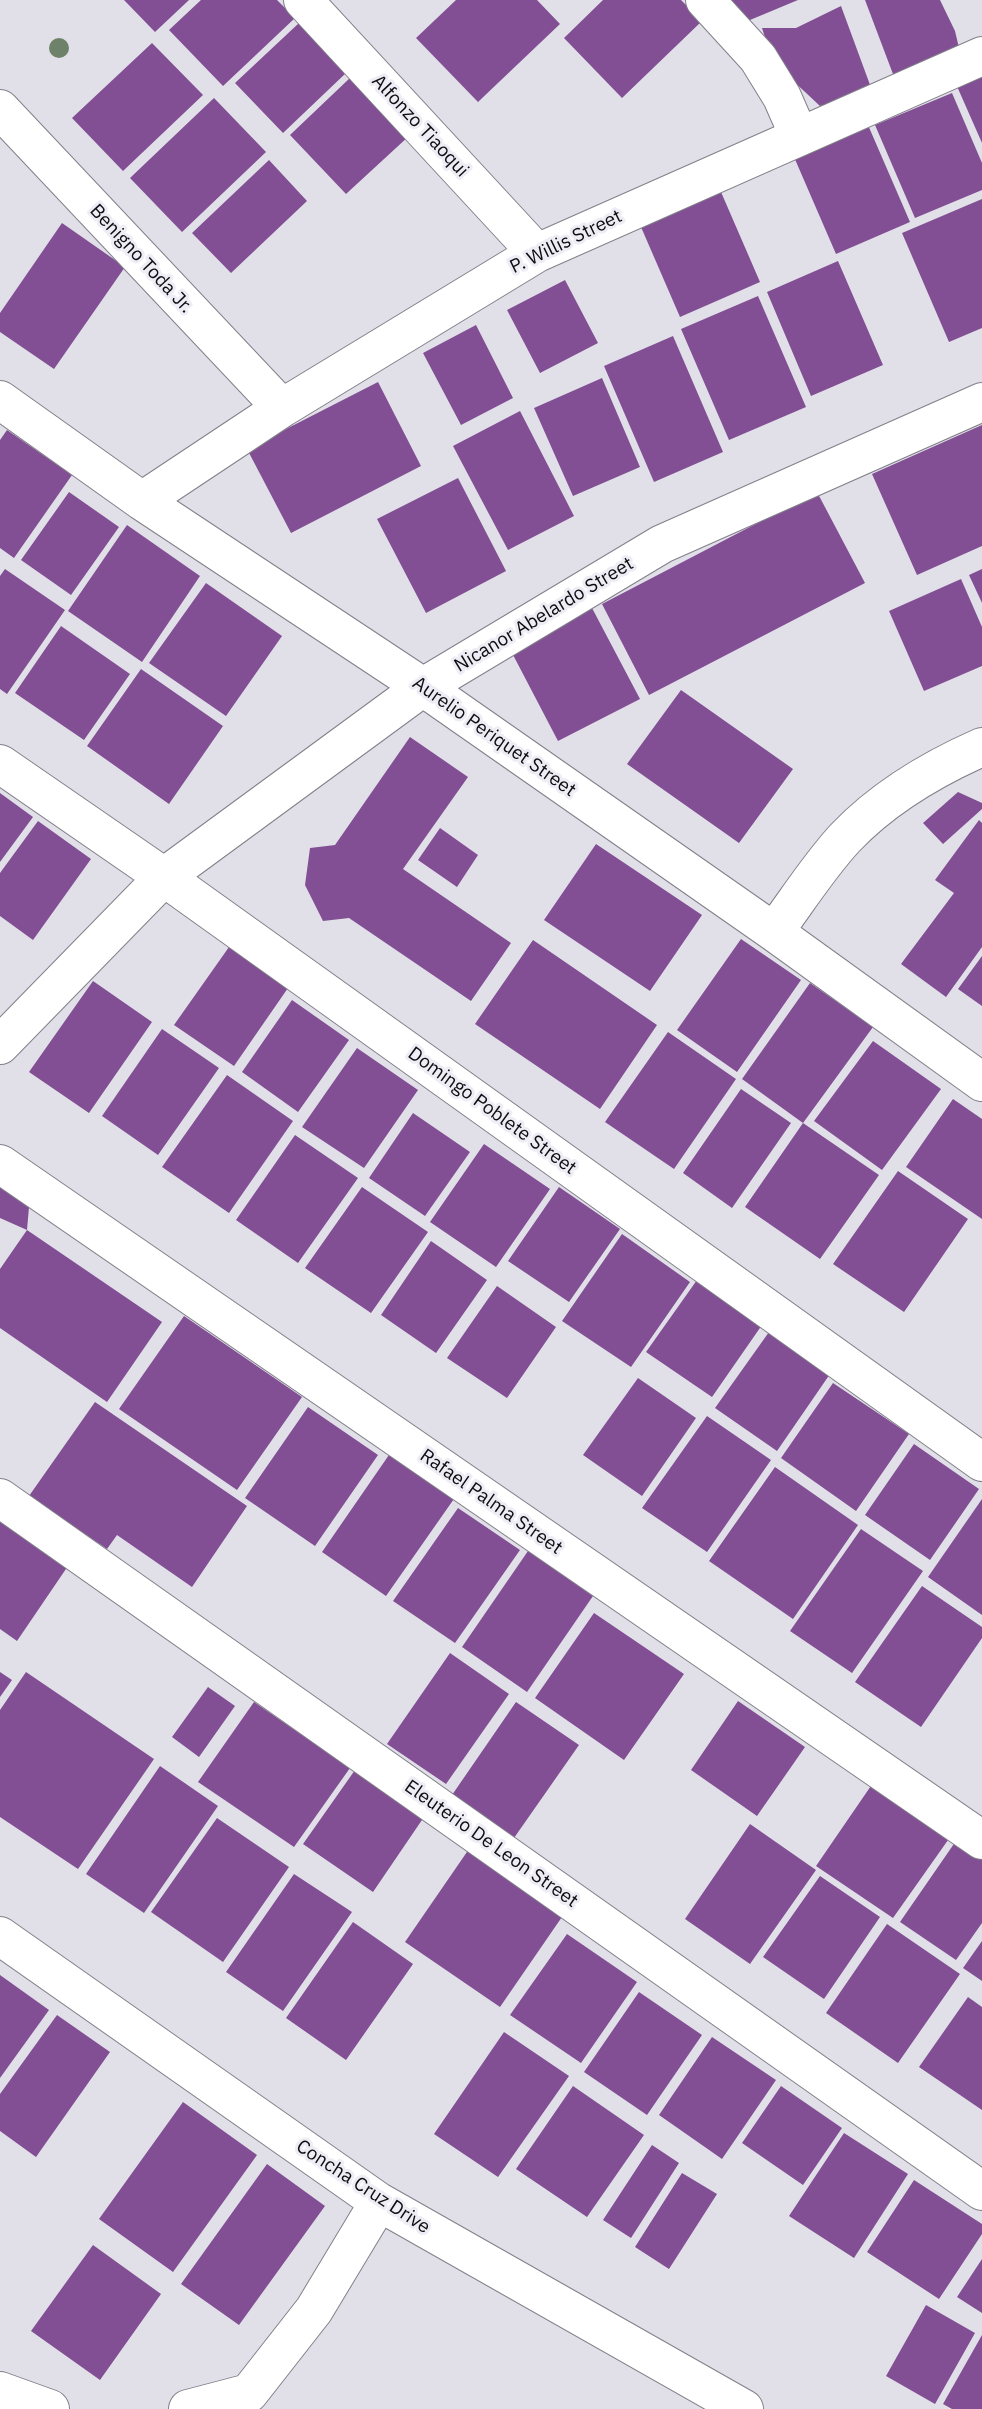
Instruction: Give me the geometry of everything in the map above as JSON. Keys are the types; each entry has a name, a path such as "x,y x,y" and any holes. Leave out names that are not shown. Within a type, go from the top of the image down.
{"street":[{"name":"Alfonzo Tiaoqui","path":"303,0 537,253"},
{"path":"705,0 758,58 782,97 799,136"},
{"name":"P. Willis Street","path":"142,501 282,408 537,253 982,56"},
{"name":"Benigno Toda Jr.","path":"0,109 282,408"},
{"name":"Aurelio Periquet Street","path":"0,400 142,501 423,687 774,932 982,1082"},
{"name":"Nicanor Abelardo Street","path":"0,1045 164,877 423,687 662,544 982,402"},
{"path":"774,932 844,838 891,797 982,747"},
{"name":"Domingo Poblete Street","path":"0,764 164,877 982,1462"},
{"name":"Rafael Palma Street","path":"0,1164 982,1840"},
{"name":"Eleuterio De Leon Street","path":"0,1498 982,2191"},
{"name":"Concha Cruz Drive","path":"0,1936 379,2202 744,2409"},
{"path":"188,2409 249,2393 314,2310 379,2202"},
{"path":"0,2391 50,2409"}],"building":[{"path":"124,0 189,0 155,32"},
{"path":"201,0 277,0 295,18 223,86 169,30"},
{"path":"456,0 537,0 560,24 478,102 416,38"},
{"path":"603,0 681,0 702,21 622,98 564,38"},
{"path":"717,0 798,0 738,25"},
{"path":"865,0 940,0 955,31 959,48 896,82"},
{"path":"841,6 873,93 820,106 773,62 762,28 796,28"},
{"path":"299,23 346,73 283,133 235,83"},
{"path":"152,43 203,95 123,171 72,118"},
{"path":"982,73 982,143 956,84"},
{"path":"352,76 409,136 346,194 290,135"},
{"path":"952,93 982,163 982,190 915,218 875,125"},
{"path":"214,98 266,152 182,232 130,178"},
{"path":"868,125 910,222 836,254 794,157"},
{"path":"269,160 307,201 231,273 192,233"},
{"path":"721,192 760,282 680,317 641,227"},
{"path":"982,199 982,328 949,342 902,233"},
{"path":"62,223 125,267 54,369 0,332 0,313"},
{"path":"838,261 883,365 811,396 767,292"},
{"path":"565,280 598,343 540,373 507,310"},
{"path":"758,296 806,407 729,440 681,329"},
{"path":"476,325 513,398 461,425 423,353"},
{"path":"673,336 723,452 654,482 604,366"},
{"path":"602,378 640,467 573,496 534,408"},
{"path":"378,382 421,466 291,533 247,449"},
{"path":"520,411 574,516 508,550 453,446"},
{"path":"982,425 982,546 917,575 872,474"},
{"path":"7,430 72,475 14,558 0,548 0,440"},
{"path":"458,478 506,571 426,613 377,519"},
{"path":"69,492 119,527 71,595 21,560"},
{"path":"817,492 865,583 649,695 602,604"},
{"path":"127,525 200,576 142,662 68,611"},
{"path":"5,569 65,610 7,694 0,689 0,576"},
{"path":"982,569 982,603 969,575"},
{"path":"961,579 982,627 982,666 924,691 889,611"},
{"path":"206,583 282,636 226,716 149,663"},
{"path":"592,608 640,699 558,741 511,651"},
{"path":"61,626 130,674 84,740 15,693"},
{"path":"141,669 223,726 169,804 87,746"},
{"path":"681,690 793,769 739,843 627,764"},
{"path":"410,737 468,777 403,869 511,943 471,1001 349,918 323,921 305,885 310,848 335,845"},
{"path":"958,792 982,803 982,809 943,844 923,823"},
{"path":"0,793 33,817 0,862"},
{"path":"979,820 982,823 982,947 946,997 901,964 954,893 935,880"},
{"path":"38,821 91,859 33,940 0,916 0,873"},
{"path":"440,828 478,855 457,887 418,860"},
{"path":"596,844 702,915 650,991 544,920"},
{"path":"741,939 801,980 737,1072 677,1030"},
{"path":"533,940 657,1025 600,1109 475,1024"},
{"path":"229,947 288,988 234,1066 174,1025"},
{"path":"982,956 982,1006 958,989"},
{"path":"93,981 152,1022 89,1113 29,1072"},
{"path":"810,983 873,1027 803,1123 742,1079"},
{"path":"292,1000 349,1040 298,1112 242,1072"},
{"path":"162,1029 219,1068 158,1155 102,1116"},
{"path":"668,1032 736,1079 674,1169 605,1122"},
{"path":"873,1041 941,1089 882,1170 814,1121"},
{"path":"357,1048 418,1090 364,1168 302,1127"},
{"path":"227,1075 293,1121 229,1213 162,1167"},
{"path":"741,1089 791,1123 732,1208 683,1173"},
{"path":"953,1099 982,1119 982,1219 906,1167"},
{"path":"413,1113 470,1152 425,1216 369,1178"},
{"path":"803,1123 879,1175 820,1259 745,1207"},
{"path":"295,1135 358,1178 298,1263 236,1220"},
{"path":"484,1144 550,1189 496,1267 430,1222"},
{"path":"898,1171 968,1219 904,1312 833,1264"},
{"path":"0,1187 29,1207 27,1230 0,1218"},
{"path":"362,1187 428,1232 371,1313 305,1268"},
{"path":"559,1187 620,1229 569,1302 508,1261"},
{"path":"27,1230 162,1322 107,1402 0,1328 0,1269"},
{"path":"622,1234 690,1282 631,1367 562,1321"},
{"path":"431,1241 487,1280 436,1353 381,1315"},
{"path":"697,1280 762,1325 712,1397 646,1352"},
{"path":"497,1286 556,1327 507,1398 447,1358"},
{"path":"184,1316 302,1397 237,1490 119,1409"},
{"path":"769,1332 830,1374 777,1451 715,1408"},
{"path":"638,1378 696,1418 642,1496 583,1455"},
{"path":"833,1383 909,1434 856,1511 781,1458"},
{"path":"95,1402 247,1506 192,1587 117,1535 107,1549 29,1496"},
{"path":"308,1407 378,1455 315,1546 245,1498"},
{"path":"707,1416 771,1460 707,1552 642,1508"},
{"path":"914,1444 979,1489 930,1560 865,1515"},
{"path":"391,1452 456,1496 386,1596 322,1552"},
{"path":"775,1467 858,1525 793,1619 709,1561"},
{"path":"982,1499 982,1615 928,1577"},
{"path":"458,1508 520,1550 455,1643 393,1601"},
{"path":"0,1516 70,1563 17,1641 0,1629"},
{"path":"861,1529 923,1571 852,1673 790,1631"},
{"path":"528,1551 593,1596 527,1692 462,1647"},
{"path":"922,1586 982,1627 982,1638 921,1727 855,1682"},
{"path":"594,1613 684,1674 624,1760 535,1698"},
{"path":"450,1653 509,1694 446,1784 387,1744"},
{"path":"0,1672 12,1680 0,1697"},
{"path":"26,1672 154,1759 78,1869 0,1817 0,1710"},
{"path":"208,1687 235,1706 199,1757 172,1737"},
{"path":"738,1701 805,1747 757,1816 691,1770"},
{"path":"254,1702 350,1768 294,1847 198,1782"},
{"path":"516,1702 579,1745 514,1838 452,1795"},
{"path":"160,1766 218,1806 144,1913 86,1874"},
{"path":"355,1770 424,1817 373,1892 303,1844"},
{"path":"875,1780 953,1833 893,1918 816,1866"},
{"path":"217,1818 289,1867 223,1962 151,1912"},
{"path":"750,1824 816,1870 750,1964 685,1919"},
{"path":"958,1838 982,1855 982,1923 956,1960 900,1922"},
{"path":"469,1849 564,1914 500,2007 405,1942"},
{"path":"294,1874 352,1912 283,2011 226,1972"},
{"path":"820,1876 880,1917 824,1999 763,1957"},
{"path":"353,1922 413,1964 346,2060 286,2018"},
{"path":"887,1924 960,1974 898,2063 826,2013"},
{"path":"567,1934 637,1982 581,2063 510,2015"},
{"path":"982,1941 982,1981 963,1968"},
{"path":"0,1975 49,2010 0,2078"},
{"path":"639,1992 702,2035 647,2115 584,2072"},
{"path":"968,1997 982,2007 982,2110 919,2067"},
{"path":"57,2015 110,2052 36,2157 0,2131 0,2094"},
{"path":"504,2032 569,2076 498,2177 434,2134"},
{"path":"712,2037 776,2080 722,2159 659,2115"},
{"path":"573,2086 644,2135 587,2217 516,2169"},
{"path":"781,2086 842,2128 803,2185 742,2143"},
{"path":"183,2102 257,2155 173,2272 99,2219"},
{"path":"844,2133 908,2174 854,2258 789,2216"},
{"path":"652,2145 679,2163 631,2238 603,2220"},
{"path":"267,2164 325,2206 239,2325 181,2284"},
{"path":"682,2173 717,2194 669,2269 635,2247"},
{"path":"914,2180 982,2224 982,2234 939,2299 867,2252"},
{"path":"93,2245 161,2294 100,2380 31,2331"},
{"path":"982,2259 982,2313 957,2297"},
{"path":"926,2305 975,2333 935,2404 886,2376"},
{"path":"982,2335 982,2409 952,2409 943,2404"}]}
